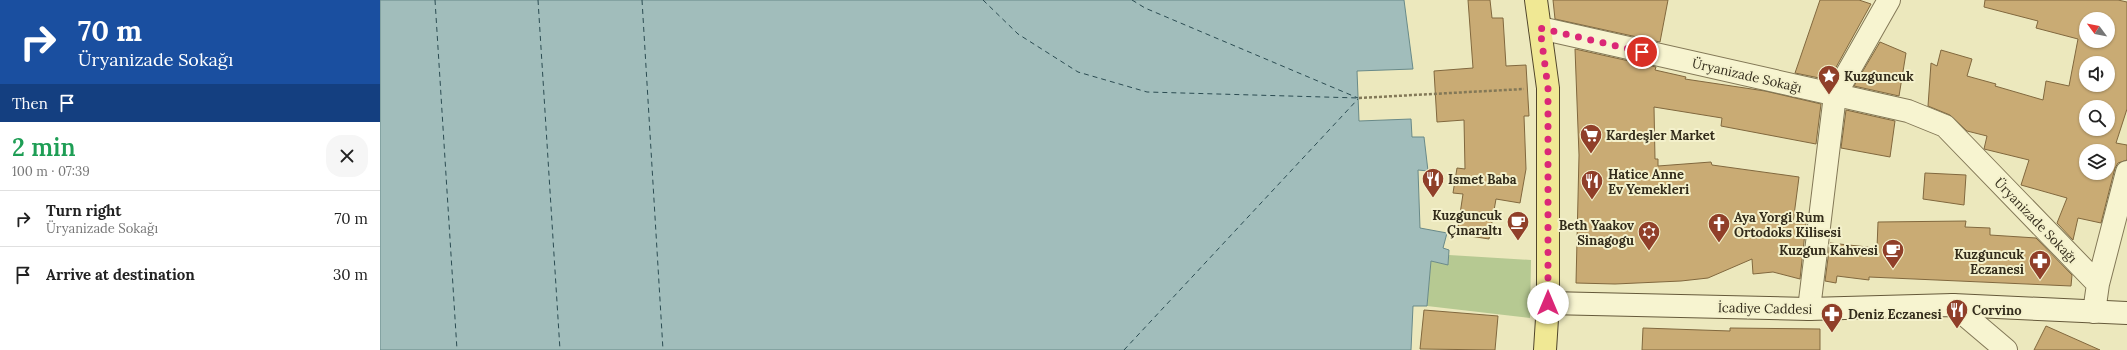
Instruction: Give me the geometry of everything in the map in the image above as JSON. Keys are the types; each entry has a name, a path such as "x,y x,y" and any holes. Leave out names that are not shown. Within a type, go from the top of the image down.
{"main road":[{"path":"1536,0 1548,88 1548,303 1545,350"}],"street":[{"path":"1809,309 1835,95 1889,0"},
{"name":"Üryanizade Sokağı","path":"1540,28 1908,111 1945,126 2098,284"},
{"path":"2094,312 2098,284 2127,172"},
{"name":"İcadiye Caddesi","path":"1548,303 1809,309 1952,305 2127,313"},
{"path":"1952,305 2006,350"}],"path":[{"path":"1358,98 1548,88"}],"green space":[{"path":"1449,255 1531,260 1530,318 1427,306 1431,261 1448,265"}],"water":[{"path":"380,0 1404,0 1413,69 1357,71 1359,121 1411,119 1412,137 1424,137 1428,171 1418,170 1420,228 1447,233 1443,248 1449,250 1448,265 1431,261 1427,306 1413,306 1411,350 380,350"}],"building":[{"path":"1468,0 1490,0 1492,18 1503,18 1506,66 1526,65 1529,116 1524,116 1526,169 1520,203 1496,199 1489,239 1457,234 1463,194 1453,193 1457,168 1465,169 1464,120 1437,122 1434,71 1473,68"},
{"path":"1553,0 1668,0 1660,42 1555,19"},
{"path":"1820,0 1859,0 1871,4 1829,80 1795,73"},
{"path":"1985,0 2118,0 2127,2 2127,109 2116,143 2127,145 2127,160 2118,163 2115,168 2115,144 2079,144 2079,180 2112,180 2101,223 2078,218 2073,240 2057,223 2067,198 2021,185 2029,160 1984,149 1987,136 1967,131 1950,115 1928,106 1931,63 1937,66 1941,50 1972,59 1967,76 2043,100 2046,81 2069,86 2078,39 2036,28 2038,21 1984,7"},
{"path":"1880,42 1906,53 1899,96 1854,86"},
{"path":"1575,49 1656,67 1655,70 1686,77 1685,79 1765,91 1821,104 1816,144 1721,126 1722,118 1654,107 1655,159 1658,159 1658,166 1711,162 1712,165 1799,177 1793,223 1806,223 1800,279 1773,272 1753,274 1752,259 1708,278 1681,281 1615,284 1576,283 1579,155"},
{"path":"1846,110 1895,121 1890,157 1841,148"},
{"path":"1925,173 1966,175 1964,205 1923,199"},
{"path":"1966,221 1965,227 1990,228 1990,235 2036,238 2072,275 2071,286 1869,277 1869,280 1837,276 1836,283 1825,281 1830,243 1877,248 1878,222"},
{"path":"1424,310 1498,316 1495,350 1420,349"},
{"path":"2046,326 2100,350 2034,350"},
{"path":"1643,328 1730,331 1730,328 1820,329 1820,350 1642,350"}],"ferry route":[{"path":"435,0 457,350"},
{"path":"538,0 560,350"},
{"path":"642,0 663,350"},
{"path":"983,0 1018,34 1078,72 1147,92 1359,98"},
{"path":"1132,0 1145,8 1358,98"},
{"path":"1124,350 1358,99"}],"place":[{"name":"Kuzguncuk","path":"1829,96"},
{"name":"Kardeşler Market","path":"1591,154"},
{"name":"Ismet Baba","path":"1433,198"},
{"name":"Hatice Anne Ev Yemekleri","path":"1592,200"},
{"name":"Kuzguncuk Çınaraltı","path":"1518,242"},
{"name":"Aya Yorgi Rum Ortodoks Kilisesi","path":"1719,244"},
{"name":"Beth Yaakov Sinagogu","path":"1649,252"},
{"name":"Kuzgun Kahvesi","path":"1893,270"},
{"name":"Kuzguncuk Eczanesi","path":"2040,280"},
{"name":"Corvino","path":"1957,330"},
{"name":"Deniz Eczanesi","path":"1832,334"}],"route":[{"path":"1548,303 1548,88 1540,28 1642,52"}]}
